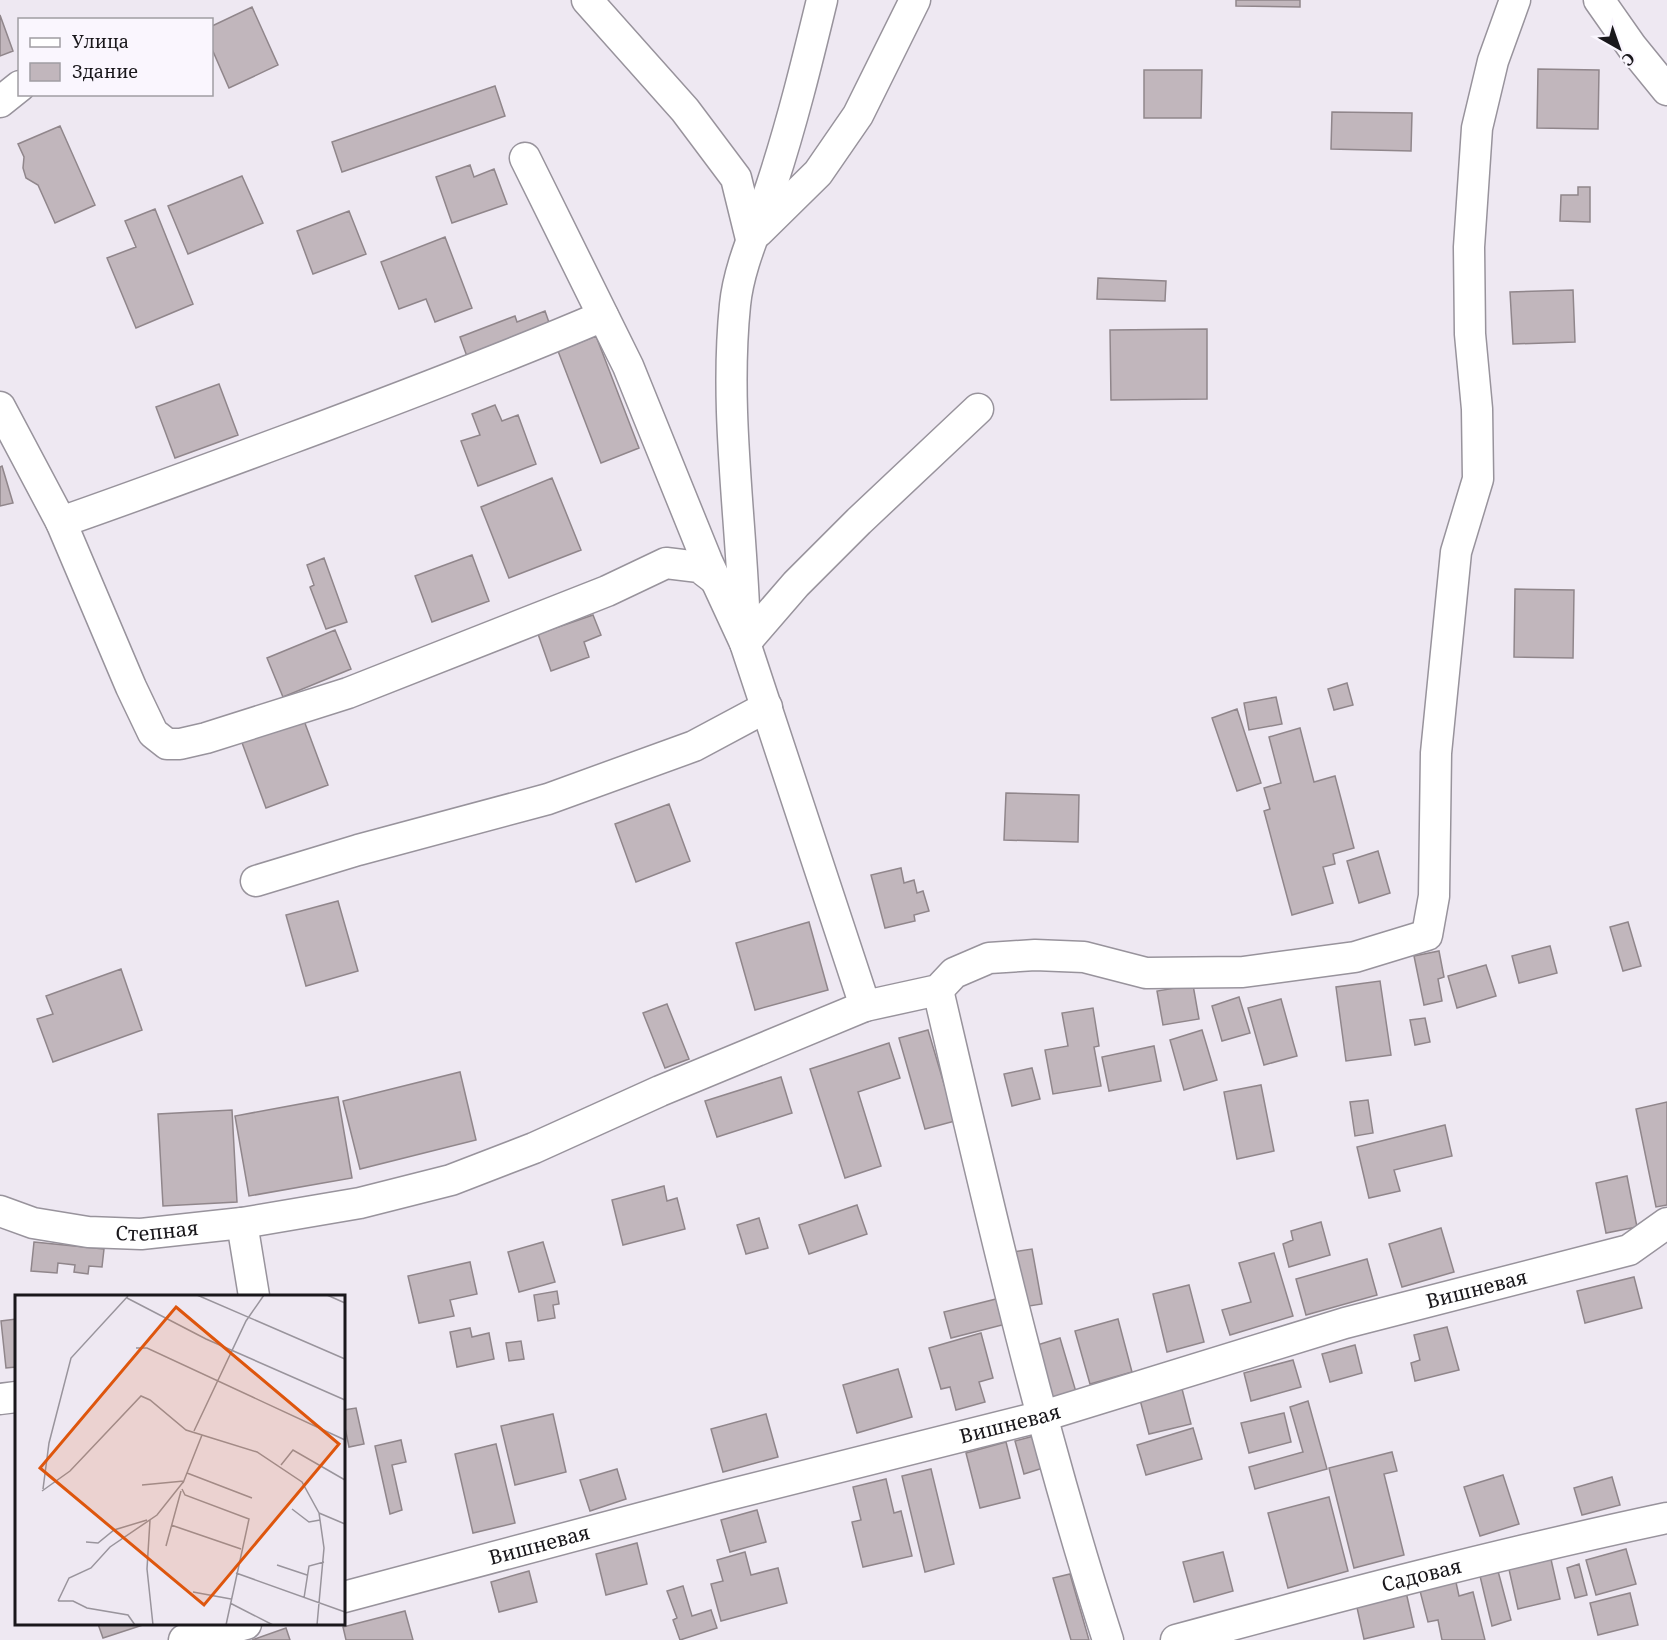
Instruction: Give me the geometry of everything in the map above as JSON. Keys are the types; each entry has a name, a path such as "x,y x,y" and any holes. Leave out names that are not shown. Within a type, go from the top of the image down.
{"street":[{"path":"587,0 684,110 736,178 751,239"},
{"path":"745,643 730,383 735,302 751,239 778,163 801,86 822,0"},
{"path":"751,239 818,173 858,115 915,0"},
{"path":"1108,1640 1079,1551 1009,1288 938,990 954,973 989,958 1035,955 1084,957 1146,973 1242,972 1355,957 1427,935 1434,896 1436,753 1456,552 1478,479 1477,409 1470,334 1469,247 1477,129 1493,61 1515,0"},
{"path":"1599,0 1632,47 1667,90"},
{"path":"0,102 18,88"},
{"path":"525,158 628,366 716,580 745,643 865,1006"},
{"path":"61,522 151,491 390,401 530,347 603,315"},
{"path":"0,406 61,522 153,733 167,744 180,744 206,738 348,693 607,591 666,563 699,567 716,580"},
{"path":"745,643 796,584 978,410"},
{"path":"256,882 358,850 548,798 693,746 766,708"},
{"name":"Степная","path":"0,1211 33,1223 88,1232 141,1234 242,1223 360,1203 451,1180 534,1148 660,1091 865,1006 938,990"},
{"path":"242,1223 254,1295"},
{"name":"Вишневая","path":"345,1598 716,1498 1043,1416 1345,1323 1629,1250 1667,1223"},
{"path":"0,1399 15,1397"},
{"name":"Садовая","path":"1176,1640 1337,1596 1583,1536 1667,1518"},
{"path":"184,1640 239,1625"}],"building":[{"path":"1236,0 1300,0 1300,7 1236,6"},
{"path":"252,7 278,65 229,88 213,51 213,26"},
{"path":"0,15 13,51 0,56"},
{"path":"1538,69 1599,70 1598,129 1537,128"},
{"path":"1144,70 1202,70 1201,118 1144,118"},
{"path":"495,86 505,116 342,172 332,142"},
{"path":"1332,112 1412,113 1411,151 1331,149"},
{"path":"60,126 95,205 55,223 38,185 26,178 23,168 24,157 18,144"},
{"path":"470,165 474,177 494,169 507,204 452,223 436,177"},
{"path":"242,176 263,223 188,254 168,206"},
{"path":"1578,187 1590,187 1590,222 1560,221 1561,195 1578,195"},
{"path":"155,209 193,304 136,328 107,258 136,247 125,221"},
{"path":"349,211 366,254 313,274 297,231"},
{"path":"445,237 472,308 435,322 426,299 399,309 381,262"},
{"path":"1098,278 1166,281 1165,301 1097,299"},
{"path":"1573,290 1575,342 1513,344 1510,292"},
{"path":"545,311 552,331 469,362 460,337 515,316 517,322"},
{"path":"1207,329 1207,399 1111,400 1110,330"},
{"path":"596,336 639,448 601,463 558,351"},
{"path":"219,384 238,435 175,458 156,407"},
{"path":"495,405 502,421 518,415 536,464 478,486 461,441 480,435 472,414"},
{"path":"2,466 13,503 0,506 0,467"},
{"path":"552,478 581,550 509,578 481,507"},
{"path":"472,555 489,601 432,622 415,576"},
{"path":"324,558 347,622 326,629 310,587 314,585 307,565"},
{"path":"1515,589 1574,590 1573,658 1514,657"},
{"path":"593,615 601,635 584,642 589,657 551,671 538,634"},
{"path":"335,630 351,669 283,697 267,658"},
{"path":"1347,683 1353,705 1334,710 1328,689"},
{"path":"1276,697 1282,724 1249,730 1244,703"},
{"path":"1237,709 1261,783 1237,791 1212,718"},
{"path":"303,718 328,785 266,808 241,740"},
{"path":"1300,728 1314,782 1335,776 1354,848 1333,854 1335,864 1323,867 1333,903 1292,915 1264,811 1270,809 1264,788 1281,783 1269,737"},
{"path":"1006,793 1079,795 1078,842 1004,840"},
{"path":"669,804 690,861 636,882 615,824"},
{"path":"1378,851 1390,893 1359,903 1347,861"},
{"path":"901,868 904,883 914,880 917,893 923,891 929,911 914,915 915,921 885,928 871,875"},
{"path":"338,901 358,971 306,986 286,915"},
{"path":"809,922 828,990 755,1010 736,943"},
{"path":"1628,922 1641,966 1623,971 1610,927"},
{"path":"1550,946 1557,973 1519,983 1512,956"},
{"path":"1439,951 1444,977 1438,979 1442,1001 1424,1005 1414,956"},
{"path":"1486,965 1496,996 1457,1008 1448,976"},
{"path":"121,969 142,1030 53,1062 37,1019 53,1014 46,996"},
{"path":"1380,981 1391,1055 1346,1061 1336,987"},
{"path":"1193,985 1199,1019 1163,1025 1157,991"},
{"path":"1239,997 1250,1033 1222,1041 1212,1006"},
{"path":"1281,999 1297,1056 1264,1065 1248,1008"},
{"path":"667,1004 689,1059 665,1068 643,1013"},
{"path":"1093,1008 1099,1046 1094,1047 1101,1086 1053,1094 1045,1050 1068,1046 1062,1013"},
{"path":"1425,1018 1430,1042 1415,1045 1410,1020"},
{"path":"928,1030 955,1121 925,1129 899,1038"},
{"path":"1202,1030 1217,1080 1184,1090 1170,1040"},
{"path":"889,1043 900,1078 858,1092 881,1166 845,1178 810,1069"},
{"path":"1154,1046 1161,1081 1109,1091 1102,1057"},
{"path":"1032,1068 1040,1099 1012,1106 1004,1074"},
{"path":"460,1072 476,1140 360,1169 343,1101"},
{"path":"781,1077 792,1113 717,1137 705,1101"},
{"path":"1261,1085 1274,1151 1237,1159 1224,1092"},
{"path":"338,1097 352,1178 249,1196 235,1116"},
{"path":"1368,1100 1373,1133 1355,1136 1350,1102"},
{"path":"1667,1102 1667,1205 1656,1207 1636,1109"},
{"path":"232,1110 237,1202 163,1206 158,1114"},
{"path":"1445,1125 1452,1156 1394,1170 1400,1191 1369,1198 1357,1147"},
{"path":"1627,1176 1637,1227 1606,1233 1596,1183"},
{"path":"664,1186 667,1201 677,1198 685,1229 623,1245 612,1200"},
{"path":"857,1205 867,1234 809,1254 799,1225"},
{"path":"759,1218 768,1248 746,1254 737,1225"},
{"path":"1321,1222 1330,1255 1289,1267 1283,1244 1293,1240 1291,1231"},
{"path":"1441,1228 1454,1272 1402,1287 1389,1244"},
{"path":"34,1242 104,1249 102,1267 89,1266 88,1274 74,1272 75,1265 58,1263 57,1273 31,1271"},
{"path":"543,1242 555,1282 519,1292 508,1252"},
{"path":"1032,1249 1042,1304 1023,1307 1013,1252"},
{"path":"1274,1253 1293,1316 1230,1335 1222,1310 1251,1302 1239,1263"},
{"path":"1367,1259 1377,1295 1306,1315 1296,1279"},
{"path":"470,1262 477,1294 450,1300 454,1316 419,1323 408,1276"},
{"path":"1634,1277 1642,1308 1585,1323 1577,1291"},
{"path":"1189,1285 1204,1342 1167,1352 1153,1294"},
{"path":"557,1291 559,1304 553,1305 555,1318 538,1321 534,1295"},
{"path":"1000,1298 1006,1324 951,1338 944,1312"},
{"path":"15,1319 15,1367 6,1368 1,1321"},
{"path":"1118,1319 1132,1372 1090,1384 1075,1331"},
{"path":"1447,1327 1459,1370 1415,1381 1411,1363 1420,1360 1414,1335"},
{"path":"470,1328 472,1337 489,1333 494,1359 457,1367 450,1332"},
{"path":"981,1333 993,1378 979,1382 985,1402 956,1410 950,1387 941,1389 929,1348"},
{"path":"1060,1338 1076,1392 1050,1400 1034,1346"},
{"path":"521,1341 524,1359 509,1361 506,1343"},
{"path":"1355,1345 1362,1373 1330,1382 1322,1354"},
{"path":"1293,1360 1301,1387 1251,1401 1244,1373"},
{"path":"898,1369 912,1417 857,1433 843,1385"},
{"path":"1181,1385 1191,1424 1149,1434 1139,1396"},
{"path":"1308,1401 1327,1469 1255,1489 1249,1467 1303,1452 1290,1407"},
{"path":"356,1408 364,1444 349,1447 345,1428 345,1410"},
{"path":"1284,1413 1291,1442 1249,1453 1241,1423"},
{"path":"553,1414 566,1472 515,1485 501,1426"},
{"path":"766,1414 778,1457 723,1472 711,1429"},
{"path":"1193,1428 1202,1459 1146,1475 1137,1445"},
{"path":"1034,1436 1043,1468 1024,1474 1015,1441"},
{"path":"401,1440 406,1462 392,1465 402,1510 390,1514 375,1446"},
{"path":"1006,1442 1020,1498 980,1508 966,1453"},
{"path":"496,1444 515,1523 473,1533 455,1454"},
{"path":"1392,1452 1397,1471 1384,1474 1404,1555 1354,1568 1329,1468"},
{"path":"617,1469 626,1499 590,1511 580,1480"},
{"path":"931,1469 954,1564 925,1572 902,1476"},
{"path":"1503,1475 1519,1524 1480,1536 1464,1487"},
{"path":"1612,1477 1620,1505 1582,1515 1574,1488"},
{"path":"886,1479 894,1513 901,1511 912,1556 863,1567 852,1522 861,1520 853,1487"},
{"path":"1329,1497 1348,1571 1288,1588 1268,1513"},
{"path":"757,1510 766,1542 730,1552 721,1520"},
{"path":"637,1543 647,1584 606,1595 596,1554"},
{"path":"1626,1549 1636,1584 1596,1595 1586,1560"},
{"path":"745,1552 751,1575 778,1568 787,1603 721,1621 711,1584 723,1581 717,1560"},
{"path":"1223,1552 1233,1591 1194,1602 1183,1562"},
{"path":"1550,1555 1560,1599 1518,1609 1508,1565"},
{"path":"1579,1564 1587,1595 1575,1598 1567,1568"},
{"path":"529,1571 537,1602 499,1612 491,1582"},
{"path":"1498,1571 1511,1620 1492,1626 1480,1576"},
{"path":"1070,1574 1089,1640 1071,1640 1053,1578"},
{"path":"1455,1578 1459,1596 1473,1592 1485,1640 1442,1640 1438,1620 1428,1622 1419,1587"},
{"path":"683,1586 692,1616 711,1610 717,1628 680,1640 673,1620 677,1618 667,1591"},
{"path":"1406,1592 1414,1627 1364,1639 1356,1603"},
{"path":"1630,1593 1638,1625 1598,1635 1590,1603"},
{"path":"405,1611 413,1640 346,1640 343,1627"},
{"path":"98,1625 143,1625 103,1638"},
{"path":"286,1628 290,1640 252,1640"}]}
